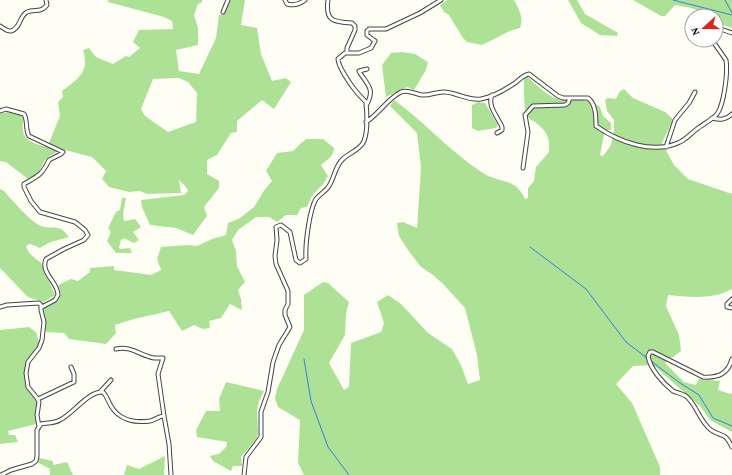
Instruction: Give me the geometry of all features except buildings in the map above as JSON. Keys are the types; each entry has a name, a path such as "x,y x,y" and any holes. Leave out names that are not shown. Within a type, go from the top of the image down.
{"street":[{"path":"0,26 7,31 11,31 16,28 21,18 27,12 41,11 46,8 46,0"},
{"path":"223,12 228,0"},
{"path":"285,0 287,4 292,5 305,0"},
{"path":"328,0 327,9 331,20 352,23 355,26 355,30 346,48 346,53"},
{"path":"244,475 246,457 261,437 261,412 268,392 273,362 279,345 290,327 285,315 285,310 288,304 288,291 276,264 276,227 281,225 290,232 296,260 300,263 306,260 305,250 309,225 312,209 316,200 329,186 341,160 360,147 365,139 366,102 355,90 338,62 338,59 341,55 346,53 359,53 371,48 375,41 367,36 367,31 386,29 420,13 441,0"},
{"path":"366,122 374,116 385,103 402,92 408,91 427,95 446,92 469,99 481,99 512,85 524,75 529,74 558,96 588,98 591,100 596,116 596,126 611,135 633,145 657,148 666,147 681,142 717,115 723,102 727,64 725,57 717,48"},
{"path":"366,106 371,96 370,88 359,71 367,69"},
{"path":"666,147 675,120 689,103 695,92"},
{"path":"492,95 490,99 491,104 502,127 502,130 497,133"},
{"path":"522,168 528,132 524,115 532,106 565,105 568,103 570,98"},
{"path":"0,111 6,109 24,114 26,118 26,132 29,136 63,152 49,160 39,176 24,184 24,187 40,212 75,222 85,230 88,235 84,240 64,248 46,259 45,268 56,288 58,295 55,300 42,307"},
{"path":"712,118 719,120 728,118 732,114"},
{"path":"732,300 727,304 727,307 732,308"},
{"path":"0,307 7,305 39,303 42,307 41,310 44,322 42,340 39,348 28,362 26,373 28,387 39,402 37,415 39,427 37,430 36,461 32,464 0,475"},
{"path":"116,349 123,347 129,348 149,357 163,358 158,374 169,444 172,475"},
{"path":"732,359 724,373 718,376 703,377 653,352 650,352 648,356 655,372 666,385 674,391 687,397 711,430 726,436 732,447"},
{"path":"38,399 71,385 74,382 74,374 71,367"},
{"path":"39,427 41,424 61,420 88,398 100,392 111,380"},
{"path":"100,392 103,392 106,395 111,407 116,413 125,419 139,422 164,416"}],"green space":[{"path":"108,0 202,0 202,2 198,4 194,15 198,28 198,45 176,50 179,71 199,74 216,38 219,15 224,14 230,0 245,0 241,25 257,28 261,54 272,81 286,78 291,82 274,109 262,100 237,121 237,132 231,133 217,155 207,160 207,174 219,181 219,188 204,207 207,216 193,235 176,228 150,225 142,207 141,200 184,195 188,191 179,180 181,193 147,194 139,191 129,192 109,187 102,179 106,171 92,157 65,150 49,143 60,116 58,102 63,97 62,91 78,79 84,69 85,58 83,50 89,48 96,57 113,64 126,56 129,57 140,48 133,42 139,30 173,29 172,21 164,17 108,2","holes":["179,78 188,82 197,93 196,122 168,132 145,116 141,109 153,79"]},
{"path":"447,0 514,0 521,17 520,28 510,31 482,45 467,42 449,15 444,12 440,5"},
{"path":"568,0 577,0 585,14 618,33 617,36 600,35 581,23"},
{"path":"633,0 732,0 732,28 724,25 724,8 691,8 675,5 665,16 661,16"},
{"path":"402,52 415,54 428,62 426,70 414,90 407,87 386,97 382,65 391,53"},
{"path":"527,76 554,98 564,100 585,100 600,107 603,116 611,123 611,130 605,130 600,155 603,156 611,145 614,130 614,120 607,111 605,100 608,98 616,99 620,91 624,89 633,98 665,112 672,118 672,122 662,143 674,165 688,179 732,194 732,289 717,295 701,297 668,295 666,306 679,335 681,351 665,363 684,382 696,385 699,379 720,381 718,390 730,394 732,393 732,432 710,420 700,406 653,365 633,366 616,384 632,403 660,467 660,475 304,475 298,463 300,420 278,407 275,398 277,389 304,330 304,295 323,282 328,283 349,302 346,313 345,335 329,363 344,390 349,387 351,343 381,332 384,323 377,302 388,295 401,304 428,333 452,349 461,365 468,384 480,380 477,355 465,308 443,284 421,267 399,236 397,223 403,222 417,228 421,168 417,133 390,106 394,100 471,165 495,179 507,182 517,187 525,199 528,198 528,188 534,181 536,167 549,152 547,135 539,125 526,114 524,79"},
{"path":"478,102 485,103 498,125 496,128 478,131 472,128 472,105"},
{"path":"8,112 22,115 23,131 27,139 36,144 55,149 57,151 46,159 38,174 28,179 6,162 0,161 0,113"},
{"path":"306,139 323,139 334,148 334,151 328,160 321,165 328,176 324,183 312,196 307,207 301,208 297,215 286,215 277,222 269,217 256,217 238,230 232,240 236,251 237,266 245,282 238,290 242,310 230,304 221,318 209,321 210,328 203,329 194,325 182,331 169,311 134,319 115,325 116,333 106,344 69,339 64,333 46,332 46,319 43,308 58,299 61,294 58,285 71,279 78,281 90,272 90,268 114,266 114,270 151,275 161,270 157,259 161,247 188,245 197,246 212,239 226,235 228,223 240,218 254,207 272,181 266,171 277,153 293,151"},
{"path":"0,189 4,191 37,224 46,227 59,228 69,237 51,242 40,248 30,244 26,246 29,253 41,263 55,295 44,302 28,297 0,268"},
{"path":"122,198 126,198 123,214 124,221 135,219 141,227 133,232 139,240 134,243 124,238 121,240 119,247 120,249 130,248 132,253 116,253 107,241 111,232 108,228 116,212 120,210"},
{"path":"29,327 36,332 39,342 33,354 26,362 25,373 27,386 37,399 36,424 8,431 9,435 15,435 18,442 0,444 0,330"},
{"path":"226,382 264,391 259,401 257,411 257,438 241,457 242,466 233,466 231,471 213,461 210,456 219,454 226,447 227,442 197,437 196,430 206,411 220,411 219,399"},
{"path":"165,456 164,475 124,475 127,465 139,469"},
{"path":"39,458 53,461 53,465 67,462 73,475 50,475 50,469 39,463"}],"waterway":[{"path":"673,0 732,15"},
{"path":"725,0 732,13"},
{"path":"530,247 586,289 626,342 647,358"},
{"path":"304,359 311,401 328,447 349,475"},
{"path":"651,361 699,395 713,418 732,426"}]}
